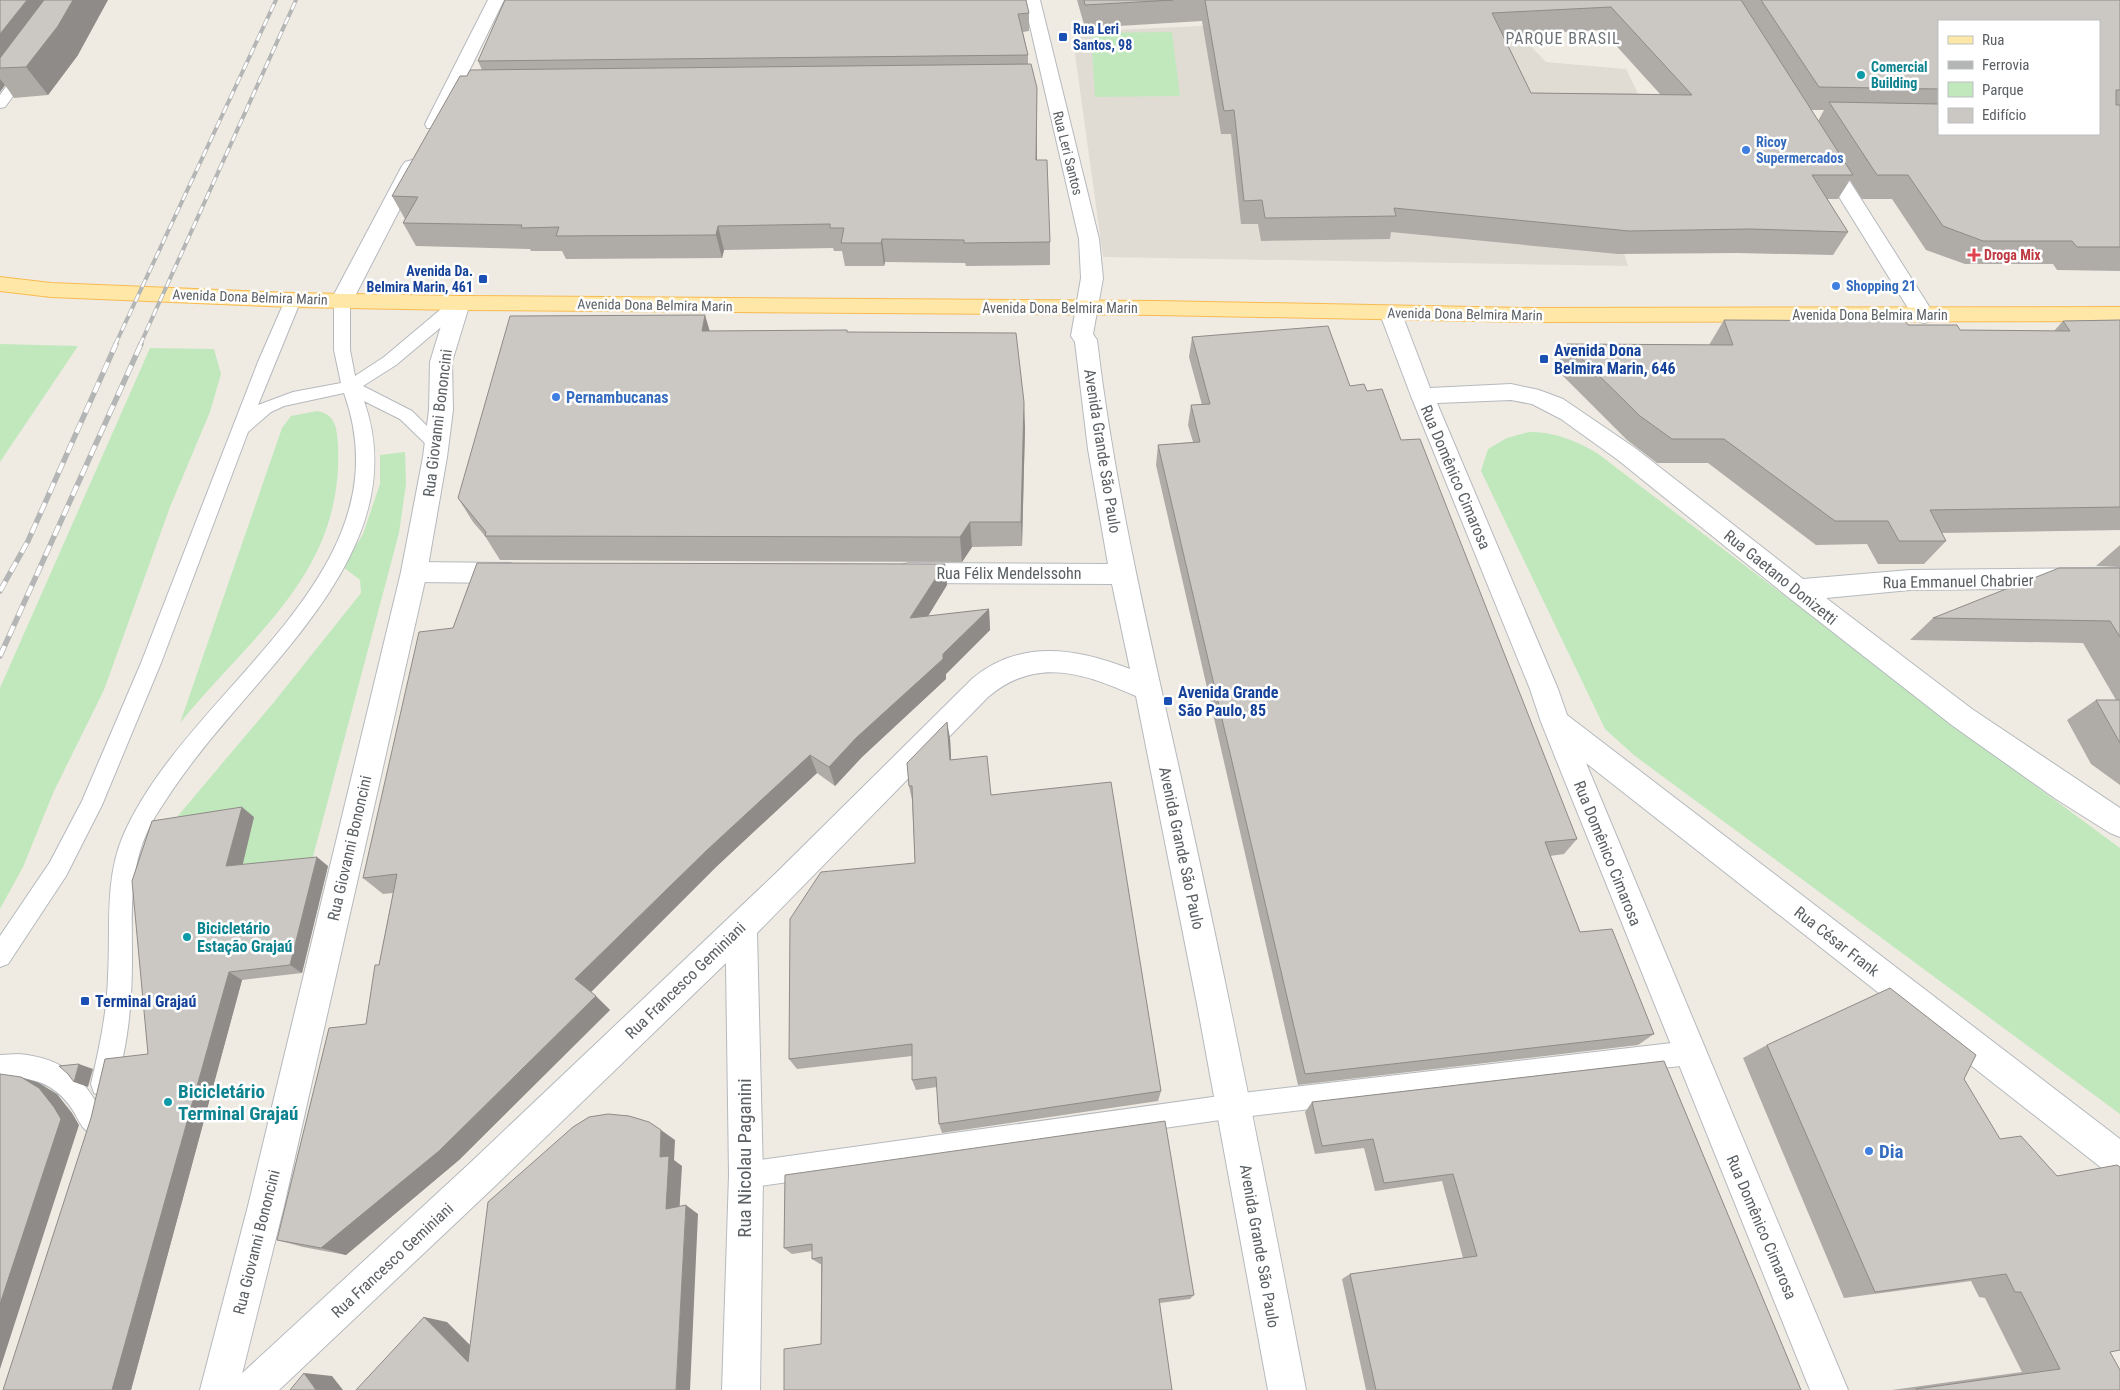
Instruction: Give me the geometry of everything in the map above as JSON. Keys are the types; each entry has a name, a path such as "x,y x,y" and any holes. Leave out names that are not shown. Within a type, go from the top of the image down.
{"main road":[{"name":"Avenida Dona Belmira Marin","path":"0,284 51,290 293,300 1087,308 1392,314 1924,316 2120,314"}],"street":[{"path":"342,300 424,144 463,87 496,0"},
{"name":"Rua Leri Santos","path":"1032,0 1089,239 1092,278 1087,308"},
{"path":"1031,80 1050,80"},
{"path":"1815,142 1924,316"},
{"name":"Rua Giovanni Bononcini","path":"219,1390 266,1206 414,572 437,445 441,410 441,362 459,302"},
{"name":"Avenida Grande São Paulo","path":"1087,308 1082,336 1086,340 1091,399 1124,574 1234,1106 1287,1390"},
{"name":"Rua Domênico Cimarosa","path":"1392,314 1422,396 1544,689 1555,722 1689,1052 1829,1390"},
{"name":"Rua Gaetano Donizetti","path":"1422,396 1473,393 1518,394 1537,397 1557,405 1640,463 1797,590 1957,713 2120,824"},
{"path":"414,572 529,573"},
{"name":"Rua Félix Mendelssohn","path":"882,573 1124,574"},
{"name":"Rua Emmanuel Chabrier","path":"1797,590 1910,580 2120,578"},
{"name":"Rua Francesco Geminiani","path":"251,1390 489,1168 786,884 968,698 999,673 1032,661 1061,660 1119,676 1148,689"},
{"name":"Rua César Frank","path":"1555,722 2120,1161"},
{"name":"Rua Nicolau Paganini","path":"741,926 746,1174 741,1390"}],"lane":[{"path":"0,104 36,56"},
{"path":"0,956 58,869 91,804 152,663 266,362 293,300"},
{"path":"0,1067 13,1064 48,1071 71,1086 91,1132 114,1040 120,980 122,881 133,838 158,791 284,638 326,583 352,532 362,494 366,450 361,419 349,386 343,357 342,300"},
{"path":"237,439 248,421 264,409 308,393 349,386 382,366 459,302"},
{"path":"349,386 406,415 437,445"},
{"path":"746,1174 1234,1106 1689,1052"}],"shaded area":[{"path":"1498,12 1546,62 1626,69 1684,187 1605,191 1628,266 1103,257 1072,32"}],"green space":[{"path":"1172,32 1180,96 1095,97 1091,33"},
{"path":"0,344 78,346 0,462"},
{"path":"150,348 214,349 221,374 210,412 170,507 104,690 54,791 23,867 0,909 0,688"},
{"path":"317,411 328,415 332,419 338,439 336,490 326,530 310,566 288,599 263,630 180,723 282,428 291,416"},
{"path":"1529,432 1548,433 1565,438 1597,453 1995,756 2120,848 2120,1114 1635,756 1605,729 1481,471 1488,449 1507,438"},
{"path":"405,452 406,484 399,533 310,868 239,876 254,817 166,830 274,702 361,593 360,580 343,567 363,534 380,484 380,455"}],"building":[{"path":"0,0 27,0 0,34"},
{"path":"44,0 73,0 58,26 26,67 0,68 0,58"},
{"path":"505,0 1026,0 1029,13 1018,14 1028,55 478,61"},
{"path":"1084,0 1173,0 1085,5"},
{"path":"1205,0 1741,0 1853,175 1812,175 1848,232 1750,229 1629,231 1394,208 1396,216 1265,218 1262,200 1244,201 1234,110 1224,111","holes":["1611,7 1692,95 1531,93 1492,13"]},
{"path":"1761,0 2120,0 2120,90 2116,90 2116,105 2120,105 2120,247 2077,247 2072,241 1983,241 1943,226 1908,175 1877,175 1829,102 1938,104 1938,135 2100,135 2100,20 1938,20 1938,89 1819,87"},
{"path":"1031,64 1037,88 1036,160 1047,160 1050,242 964,243 964,240 882,239 881,243 841,243 844,228 830,228 830,224 718,226 716,235 556,236 559,227 521,228 522,225 403,223 418,197 392,196 460,76 467,76 470,70"},
{"path":"705,315 702,331 847,330 847,332 1016,333 1024,402 1021,522 970,522 960,537 485,536 486,532 458,498 510,316"},
{"path":"1724,320 1905,321 1908,325 1957,325 1960,330 2070,331 2063,321 2120,320 2120,507 1930,510 1946,541 1899,541 1888,521 1835,521 1724,439 1672,439 1640,416 1567,344 1733,345"},
{"path":"1328,326 1350,386 1364,384 1367,391 1382,389 1401,440 1420,439 1577,839 1545,842 1580,932 1612,929 1654,1034 1305,1074 1158,445 1200,442 1191,405 1210,404 1192,337"},
{"path":"477,563 945,564 910,618 989,609 943,654 943,659 856,738 829,767 810,755 706,851 575,979 596,996 439,1151 321,1248 277,1240 329,1028 366,1024 375,965 379,965 397,874 363,878 419,632 453,628"},
{"path":"2059,568 2120,568 2120,637 2110,621 1933,618"},
{"path":"2096,700 2120,700 2120,743"},
{"path":"947,722 950,760 987,756 991,795 1111,782 1161,1091 939,1124 936,1077 912,1080 912,1044 789,1059 790,919 821,872 915,863 912,786 909,786 907,763"},
{"path":"242,807 226,866 317,857 290,965 229,972 112,1390 3,1390 91,1118 105,1059 148,1054 132,881 152,821"},
{"path":"1890,988 1976,1055 1964,1079 2000,1139 2021,1136 2057,1176 2117,1165 2120,1167 2120,1350 2110,1352 2120,1370 2120,1390 1916,1389 2060,1369 2021,1292 2015,1292 2006,1274 1875,1292 1767,1045"},
{"path":"1664,1061 1801,1390 1376,1390 1350,1274 1477,1256 1453,1174 1384,1183 1373,1139 1322,1146 1312,1102"},
{"path":"79,1064 74,1082 59,1066"},
{"path":"0,1074 21,1077 39,1088 61,1119 0,1304"},
{"path":"608,1114 629,1116 649,1122 661,1130 660,1157 669,1156 666,1209 686,1205 676,1390 356,1390 424,1317 468,1362 488,1202 573,1127 589,1117"},
{"path":"1165,1121 1194,1295 1159,1299 1172,1390 784,1390 784,1349 821,1344 822,1257 812,1259 812,1244 784,1248 785,1175"},
{"path":"304,1373 316,1390 290,1390"}],"railway":[{"path":"115,345 276,0"},
{"path":"140,345 296,0"},
{"path":"0,591 28,541 116,344"},
{"path":"0,656 141,344"}],"place":[{"name":"Rua Leri Santos, 98","path":"1063,37"},
{"name":"Comercial Building","path":"1861,75"},
{"name":"Ricoy Supermercados","path":"1746,150"},
{"name":"Droga Mix","path":"1974,255"},
{"name":"Avenida Da. Belmira Marin, 461","path":"483,279"},
{"name":"Shopping 21","path":"1836,286"},
{"name":"Avenida Dona Belmira Marin, 646","path":"1544,359"},
{"name":"Pernambucanas","path":"556,397"},
{"name":"Avenida Grande São Paulo, 85","path":"1168,701"},
{"name":"Bicicletário Estação Grajaú","path":"187,937"},
{"name":"Terminal Grajaú","path":"85,1001"},
{"name":"Bicicletário Terminal Grajaú","path":"168,1102"},
{"name":"Dia","path":"1869,1151"}],"district":[{"name":"PARQUE BRASIL","path":"1563,38"}]}
